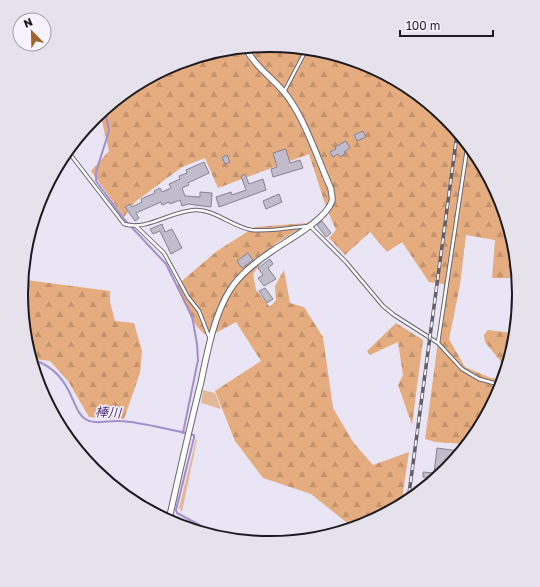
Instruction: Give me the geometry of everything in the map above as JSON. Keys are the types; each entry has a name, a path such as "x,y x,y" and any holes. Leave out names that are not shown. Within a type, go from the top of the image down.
{"street":[{"path":"170,514 210,339 229,291 239,278 271,251 310,226 326,211 332,201 331,190 299,114 284,92 259,67 249,53"}],"lane":[{"path":"284,92 304,54"},
{"path":"438,343 466,152"},
{"path":"71,156 124,224 136,226 143,225 183,212 195,210 204,211 240,227 252,230 310,226 346,262 383,306 394,315 438,343 462,370 495,383"},
{"path":"136,226 164,253 188,297 199,311 210,339"}],"shaded area":[{"path":"203,390 215,393 221,409 201,403"},
{"path":"196,439 197,440 182,512 179,508"}],"green space":[{"path":"254,52 286,52 302,54 317,56 348,64 377,76 391,84 430,112 462,146 480,172 494,201 504,231 510,262 511,278 492,278 495,240 466,235 460,285 449,339 465,367 491,378 496,378 480,415 462,441 460,444 436,442 425,439 444,284 429,282 402,242 387,252 370,232 345,255 329,238 336,230 326,207 309,154 218,188 205,158 182,167 135,202 124,217 91,171 109,151 102,120 136,92 163,76 192,64 223,56"},
{"path":"308,223 275,244 253,274 256,290 270,307 276,300 275,286 284,270 290,303 304,307 323,337 333,408 353,442 373,465 409,452 402,496 377,511 348,523 311,494 263,478 235,441 215,391 261,361 236,322 214,334 204,334 193,322 176,286 217,251 255,227"},
{"path":"29,280 110,291 110,302 115,321 134,323 142,351 140,373 124,419 89,417 68,381 50,361 37,359 36,356 30,325 28,294"},
{"path":"396,323 423,340 412,425 398,385 403,375 398,342 370,355 367,351"},
{"path":"488,330 509,333 502,362 485,342 484,335"}],"building":[{"path":"363,131 366,137 357,141 354,135"},
{"path":"346,141 350,148 344,152 346,153 340,157 338,154 333,157 330,152 336,149 335,147"},
{"path":"286,149 290,163 300,160 303,168 273,177 271,169 277,167 273,153"},
{"path":"227,155 230,162 225,164 222,157"},
{"path":"204,162 209,173 188,183 189,185 182,188 185,196 200,197 200,192 212,193 211,207 188,204 182,206 180,200 162,205 161,202 136,213 139,218 135,221 125,207 130,204 132,207 142,202 141,199 155,193 154,191 160,188 162,192 171,188 169,184 180,179 179,176 187,173 186,170"},
{"path":"245,174 249,184 263,179 266,190 219,207 216,197 231,192 232,195 246,190 241,176"},
{"path":"279,194 282,202 266,209 263,201"},
{"path":"322,221 331,233 326,237 317,225"},
{"path":"162,224 165,232 172,229 182,248 171,254 160,231 153,234 150,229"},
{"path":"248,253 253,260 242,268 237,261"},
{"path":"270,259 273,264 268,268 276,279 264,286 258,278 263,275 258,268"},
{"path":"265,288 273,299 267,303 259,291"},
{"path":"437,448 454,450 441,465 434,471"},
{"path":"423,472 432,473 427,477 423,477"}],"waterway":[{"path":"106,116 109,131 96,172 96,181 124,219 166,264 192,316 198,360 183,433"},
{"name":"棒川","path":"38,362 48,367 63,381 79,412 82,416 92,422 128,422 145,424 186,433"},
{"name":"棒川","path":"191,435 194,435 194,438 176,510 177,513 200,525"}],"railway":[{"path":"409,491 456,139"}]}
